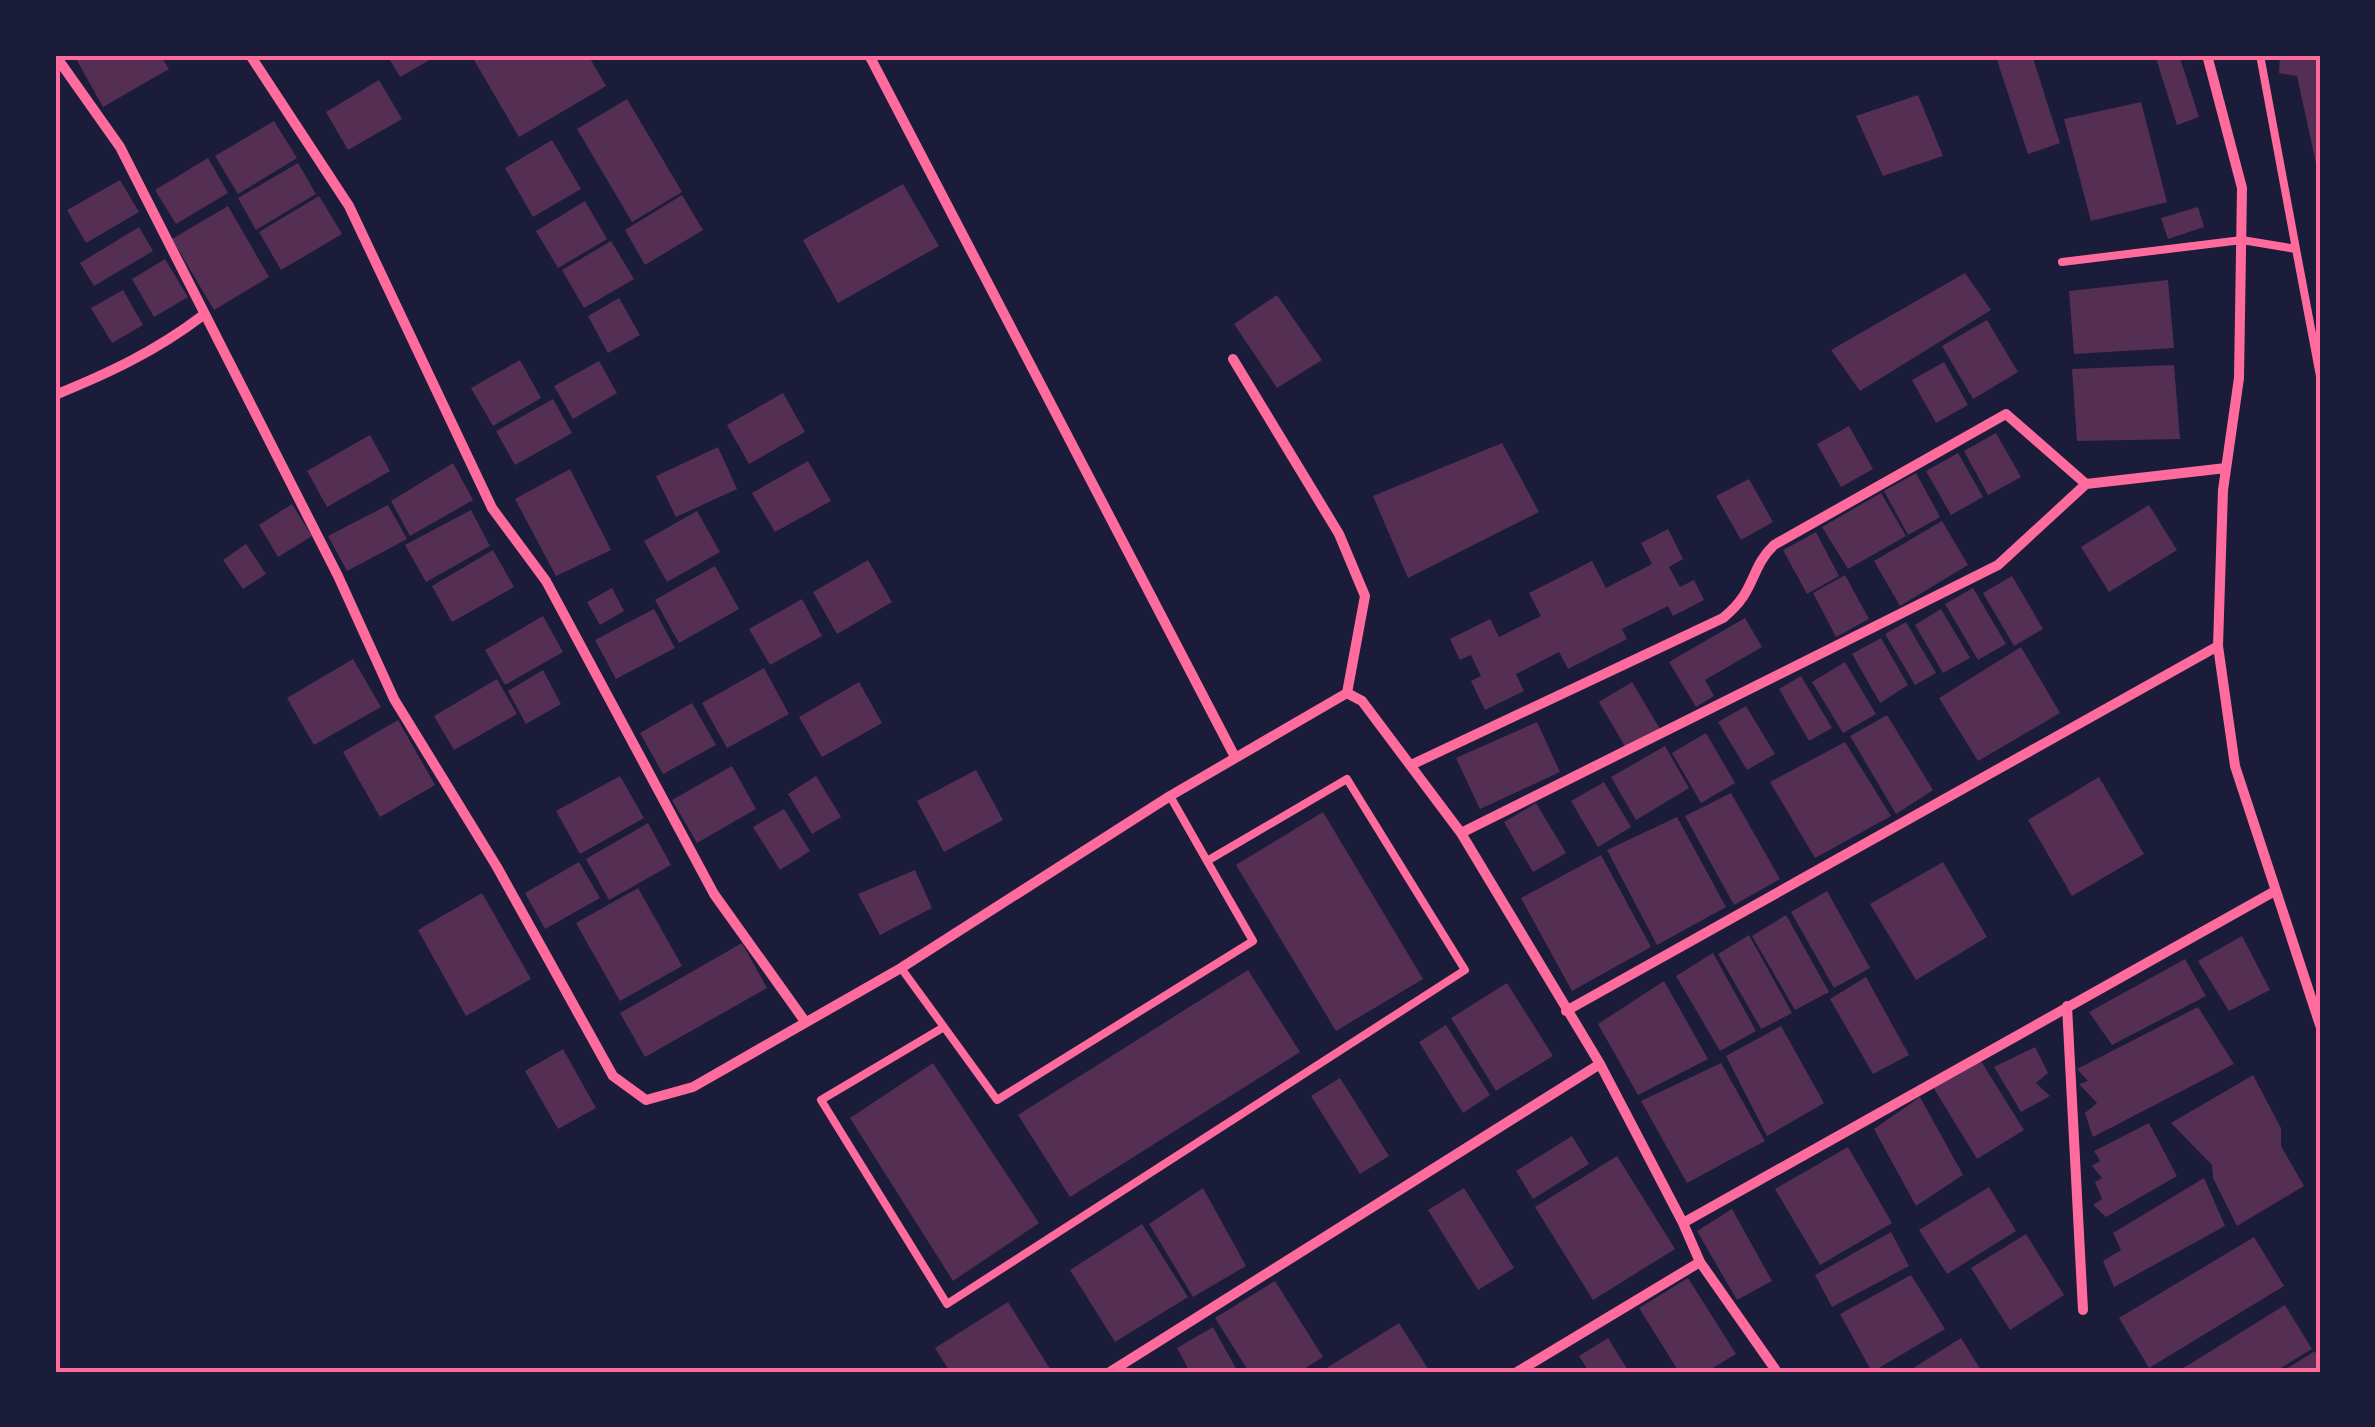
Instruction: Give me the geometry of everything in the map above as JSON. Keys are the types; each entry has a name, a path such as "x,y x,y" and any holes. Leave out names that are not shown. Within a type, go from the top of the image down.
{"street":[{"path":"56,55 120,147 202,316 338,576 394,700 497,867 614,1076 646,1100 693,1087 804,1020 901,968 1170,796 1348,692 1366,596 1339,534 1234,358"},
{"path":"250,55 350,206 492,508 546,581 714,894 804,1020"},
{"path":"869,55 1235,756"},
{"path":"2207,55 2242,188 2239,378 2226,468 2218,646 2235,766 2320,1025"},
{"path":"55,395 165,344 202,316"},
{"path":"1412,765 1723,618 1751,590 1760,558 1774,545 2006,414 2086,484"},
{"path":"1460,833 1998,565 2086,484 2226,468"},
{"path":"1566,1011 2218,646"},
{"path":"1348,692 1362,701 1460,833 1600,1064 1700,1262 1777,1372"},
{"path":"1683,1223 2275,891"},
{"path":"2067,1006 2083,1310"},
{"path":"1110,1372 1600,1064"},
{"path":"1517,1372 1700,1262"}],"lane":[{"path":"2260,55 2316,338 2320,376"},
{"path":"2062,262 2242,240 2296,249"},
{"path":"944,1027 821,1100 948,1304 1465,970 1347,779 1207,861"},
{"path":"901,968 997,1100 1253,941 1170,796"}],"building":[{"path":"74,55 160,55 169,69 103,107"},
{"path":"387,55 438,55 400,77"},
{"path":"483,55 588,55 606,86 519,137 474,60"},
{"path":"2032,55 2060,143 2028,154 1996,57"},
{"path":"2155,55 2179,55 2199,117 2177,125"},
{"path":"2280,55 2320,55 2320,182 2297,76 2279,73"},
{"path":"379,80 402,119 348,150 326,112"},
{"path":"1918,95 1943,156 1883,176 1856,116"},
{"path":"627,99 682,192 632,222 577,129"},
{"path":"2141,102 2167,202 2091,221 2064,119"},
{"path":"274,121 297,158 238,194 215,156"},
{"path":"552,140 581,189 533,217 505,168"},
{"path":"208,158 228,193 176,224 155,190"},
{"path":"298,163 316,194 256,230 238,198"},
{"path":"120,180 139,212 86,243 67,210"},
{"path":"903,184 939,246 838,303 803,240"},
{"path":"682,195 703,230 645,265 625,230"},
{"path":"319,196 342,234 281,270 259,232"},
{"path":"585,201 607,239 558,268 536,231"},
{"path":"228,206 269,277 214,310 172,239"},
{"path":"2198,207 2204,227 2168,239 2161,218"},
{"path":"139,227 153,251 94,286 80,263"},
{"path":"611,241 634,279 584,308 562,270"},
{"path":"165,259 188,297 154,317 132,279"},
{"path":"1965,273 1991,310 1860,391 1831,350"},
{"path":"2168,280 2174,348 2074,354 2069,291"},
{"path":"123,290 143,325 112,343 91,308"},
{"path":"1277,295 1322,360 1277,388 1234,324"},
{"path":"619,298 640,335 608,353 588,316"},
{"path":"1987,320 2018,372 1973,399 1942,346"},
{"path":"520,360 541,398 493,426 471,388"},
{"path":"599,361 617,393 573,419 554,386"},
{"path":"1944,362 1968,405 1936,423 1912,380"},
{"path":"2174,365 2180,439 2077,441 2072,369"},
{"path":"783,393 805,432 749,464 727,425"},
{"path":"553,399 572,433 515,465 496,431"},
{"path":"1849,426 1873,469 1841,487 1817,444"},
{"path":"1996,433 2021,477 1988,495 1964,451"},
{"path":"370,435 390,471 327,507 307,471"},
{"path":"1502,443 1539,512 1408,578 1373,496"},
{"path":"718,447 737,489 676,517 656,476"},
{"path":"1958,453 1983,497 1951,515 1926,471"},
{"path":"808,461 831,501 775,532 752,493"},
{"path":"453,463 473,500 410,536 391,501"},
{"path":"570,469 611,550 556,576 515,499"},
{"path":"1916,473 1940,517 1908,535 1884,491"},
{"path":"1749,479 1773,522 1741,540 1716,496"},
{"path":"1881,493 1906,536 1848,569 1822,527"},
{"path":"292,504 312,536 278,557 259,525"},
{"path":"388,505 407,539 347,571 328,536"},
{"path":"2149,505 2177,550 2109,592 2081,547"},
{"path":"471,510 490,546 426,582 405,545"},
{"path":"697,511 720,552 667,582 644,541"},
{"path":"1942,521 1968,565 1900,606 1874,561"},
{"path":"1668,529 1683,559 1669,567 1680,587 1694,580 1704,600 1673,616 1668,606 1622,629 1627,639 1568,669 1559,652 1516,674 1524,691 1485,710 1471,681 1481,676 1471,655 1460,660 1450,639 1490,619 1499,637 1541,616 1529,593 1592,561 1606,588 1652,564 1641,543"},
{"path":"1816,532 1839,576 1807,594 1783,550"},
{"path":"246,544 266,574 243,589 223,560"},
{"path":"493,550 514,587 452,622 432,586"},
{"path":"868,560 892,602 837,634 813,592"},
{"path":"715,566 739,609 679,643 655,600"},
{"path":"1845,575 1869,619 1836,637 1813,593"},
{"path":"2012,576 2043,629 2014,646 1983,593"},
{"path":"612,588 624,611 600,625 587,602"},
{"path":"1973,588 2006,644 1978,660 1945,604"},
{"path":"802,599 822,636 770,665 749,629"},
{"path":"654,609 675,648 616,679 595,640"},
{"path":"1941,609 1970,658 1943,673 1915,625"},
{"path":"543,616 563,652 505,685 485,650"},
{"path":"1745,618 1762,647 1705,680 1714,696 1696,707 1669,662"},
{"path":"1906,622 1936,673 1915,685 1885,634"},
{"path":"1881,638 1908,685 1880,703 1852,654"},
{"path":"2021,647 2060,713 1978,761 1939,698"},
{"path":"353,659 381,707 314,745 287,698"},
{"path":"1845,662 1876,714 1843,733 1812,682"},
{"path":"764,668 789,714 727,748 702,703"},
{"path":"543,670 561,704 526,724 508,691"},
{"path":"1801,676 1832,728 1809,741 1779,689"},
{"path":"497,679 517,714 454,750 434,716"},
{"path":"859,682 882,723 822,757 799,717"},
{"path":"1632,682 1660,729 1626,748 1599,702"},
{"path":"692,703 716,745 663,774 640,733"},
{"path":"1746,706 1775,754 1747,770 1718,722"},
{"path":"1887,715 1933,790 1896,814 1850,736"},
{"path":"398,720 435,785 380,817 343,752"},
{"path":"1537,722 1560,772 1480,809 1456,758"},
{"path":"1706,733 1735,783 1701,803 1672,753"},
{"path":"1845,742 1891,816 1815,858 1770,782"},
{"path":"1665,746 1689,788 1636,820 1611,777"},
{"path":"732,766 756,809 697,843 672,800"},
{"path":"976,770 1003,820 944,852 917,801"},
{"path":"620,776 644,818 580,854 556,811"},
{"path":"816,776 841,817 812,834 788,794"},
{"path":"2099,777 2144,854 2072,896 2028,820"},
{"path":"1604,782 1631,827 1598,847 1571,801"},
{"path":"1731,793 1780,879 1734,905 1685,816"},
{"path":"1536,803 1566,853 1533,872 1504,822"},
{"path":"784,809 810,851 780,870 753,827"},
{"path":"1323,812 1423,979 1336,1031 1236,865"},
{"path":"1677,817 1726,907 1657,945 1607,850"},
{"path":"648,823 671,865 609,900 586,859"},
{"path":"1601,855 1651,947 1572,991 1521,898"},
{"path":"579,862 600,898 545,929 525,893"},
{"path":"1943,862 1987,937 1916,980 1870,904"},
{"path":"915,870 932,908 880,935 858,894"},
{"path":"638,888 682,966 620,1001 576,923"},
{"path":"1827,891 1870,968 1834,988 1791,912"},
{"path":"482,893 531,979 466,1016 418,930"},
{"path":"1786,915 1829,992 1795,1010 1752,936"},
{"path":"1749,935 1792,1013 1761,1029 1718,954"},
{"path":"2242,936 2270,990 2229,1011 2198,961"},
{"path":"742,943 767,988 645,1057 620,1013"},
{"path":"1713,953 1756,1031 1720,1051 1676,976"},
{"path":"2185,959 2206,996 2112,1045 2089,1012"},
{"path":"1248,970 1300,1052 1070,1197 1018,1115"},
{"path":"1866,977 1909,1055 1873,1074 1830,999"},
{"path":"1664,981 1708,1059 1638,1095 1598,1024"},
{"path":"1507,983 1553,1056 1496,1091 1451,1018"},
{"path":"2198,1007 2234,1064 2093,1137 2085,1113 2097,1103 2079,1084 2088,1081 2077,1069"},
{"path":"1446,1025 1490,1095 1463,1113 1419,1042"},
{"path":"1781,1026 1824,1103 1767,1136 1726,1056"},
{"path":"2035,1047 2048,1073 2036,1083 2050,1096 2021,1112 1994,1067"},
{"path":"563,1049 596,1108 558,1129 525,1071"},
{"path":"1979,1058 2024,1130 1977,1159 1933,1087"},
{"path":"933,1063 1039,1223 953,1281 850,1118"},
{"path":"1721,1063 1765,1141 1687,1183 1641,1101"},
{"path":"2253,1075 2281,1128 2281,1146 2304,1186 2237,1226 2213,1178 2212,1165 2171,1123"},
{"path":"1340,1078 1389,1156 1360,1174 1311,1096"},
{"path":"1920,1097 1963,1175 1916,1206 1874,1129"},
{"path":"2149,1123 2177,1176 2106,1217 2093,1205 2102,1199 2095,1182 2102,1178 2092,1166 2100,1161 2094,1151"},
{"path":"1572,1136 1589,1164 1533,1199 1516,1171"},
{"path":"1848,1147 1892,1223 1820,1265 1775,1189"},
{"path":"1617,1156 1675,1249 1593,1300 1535,1207"},
{"path":"2204,1178 2225,1226 2114,1287 2103,1261 2121,1250 2113,1233"},
{"path":"1989,1187 2016,1231 1947,1274 1919,1230"},
{"path":"1203,1188 1246,1266 1193,1297 1149,1224"},
{"path":"1464,1188 1514,1268 1478,1290 1428,1210"},
{"path":"1732,1209 1772,1281 1737,1300 1697,1231"},
{"path":"1142,1224 1188,1297 1115,1342 1070,1270"},
{"path":"1891,1232 1909,1266 1832,1307 1815,1275"},
{"path":"2026,1234 2064,1295 2010,1330 1971,1268"},
{"path":"2254,1237 2284,1286 2149,1368 2119,1318"},
{"path":"1911,1275 1945,1329 1872,1372 1840,1314"},
{"path":"1688,1278 1736,1354 1706,1372 1679,1372 1639,1308"},
{"path":"1275,1281 1323,1357 1299,1372 1249,1372 1215,1318"},
{"path":"1008,1302 1052,1372 950,1372 935,1348"},
{"path":"2285,1305 2312,1349 2274,1372 2177,1372"},
{"path":"1399,1323 1430,1372 1325,1369"},
{"path":"1213,1327 1238,1372 1190,1372 1177,1348"},
{"path":"1608,1338 1629,1372 1589,1372 1579,1356"},
{"path":"1961,1338 1982,1372 1907,1372"},
{"path":"2315,1351 2320,1372 2281,1372"}]}
